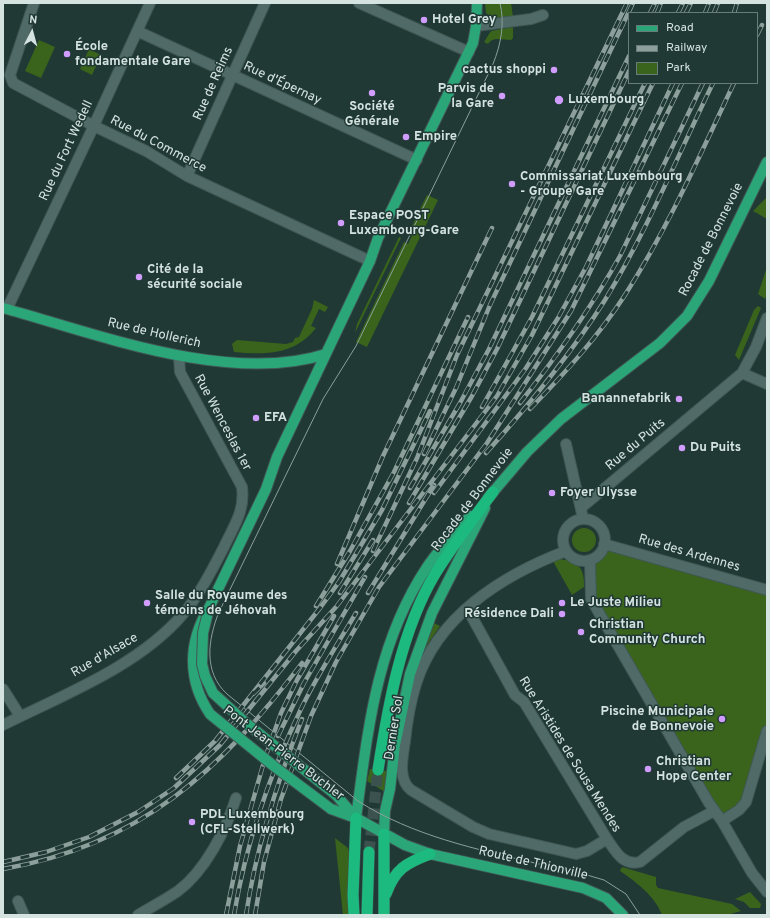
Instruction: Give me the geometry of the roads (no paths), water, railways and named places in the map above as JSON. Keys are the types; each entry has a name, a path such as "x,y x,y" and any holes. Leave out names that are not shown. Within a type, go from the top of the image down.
{"highway":[{"name":"Rocade de Bonnevoie","path":"378,770 386,718 400,663 416,616 435,575 493,492"},
{"path":"354,915 353,895 356,818"},
{"path":"384,834 384,915"},
{"path":"367,915 369,852"},
{"path":"383,902 391,879 400,869 416,859 430,854"}],"main road":[{"name":"Pont Jean-Pierre Buchler","path":"430,854 405,845 356,818 331,809 269,763 214,719 209,713 196,680 193,655 195,639 200,622 209,608 242,541 266,489 278,457 370,262 378,238 468,52 476,26 477,3"},
{"name":"Rocade de Bonnevoie","path":"493,492 527,452 561,419 660,343 687,316 709,281 767,162"},
{"name":"Rue de Hollerich","path":"5,308 179,356 257,364 293,362 326,354"},
{"path":"356,818 373,699 388,648 401,616 427,567 456,531 493,492"},
{"path":"384,834 385,811 390,789 395,745 410,674 432,613 493,492"},
{"name":"Pont Jean-Pierre Buchler","path":"209,608 203,632 202,664 205,676 213,693 246,723 336,795 356,818"},
{"name":"Route de Thionville","path":"430,854 583,888 606,898 623,915"}],"street":[{"name":"Rue du Commerce","path":"34,3 10,75 13,83 94,126 146,151 186,176 370,262"},
{"name":"Rue du Fort Wedell","path":"5,308 94,126 150,3"},
{"name":"Rue de Reims","path":"186,176 265,3"},
{"path":"359,3 468,52"},
{"path":"476,26 531,19 544,15"},
{"name":"Rue d'Épernay","path":"137,31 417,160"},
{"path":"767,318 756,347 742,373 767,384"},
{"name":"Rue Wenceslas 1er","path":"179,356 180,372 242,487 244,502"},
{"name":"Rue du Puits","path":"581,508 742,373"},
{"path":"566,444 584,520"},
{"name":"Rue d'Alsace","path":"3,724 122,664 160,636 182,614 204,584 244,502"},
{"path":"584,520 597,524 602,530 604,544 599,554 590,560 576,560 566,551 563,537 570,525 584,520"},
{"name":"Rue des Ardennes","path":"604,544 767,590"},
{"name":"Dernier Sol","path":"566,551 548,558 489,590 467,608 446,629 435,645 416,683 408,716 403,755 402,767 404,783 411,790 489,834 576,854 587,852 607,839"},
{"path":"590,560 591,599 714,811 722,821 752,873 767,892"},
{"name":"Rue Aristides de Sousa Mendes","path":"467,608 515,695 524,702 607,839 622,860 634,864 640,862 684,827 714,811"},
{"path":"3,689 20,716"},
{"path":"722,821 739,810 746,802 767,731"},
{"path":"138,915 179,890 202,866 221,837 230,817 236,798"},
{"path":"18,901 24,915"}],"tunnel":[{"path":"369,852 378,770"}],"tram line":[{"path":"500,3 502,26 498,49 493,64 356,346 323,399 219,612 210,644 211,666 219,685 227,694 358,801 401,824 446,840 492,853 604,880 626,894 640,915"}],"railway":[{"path":"373,551 417,458 457,355 627,3"},
{"path":"629,12 633,3"},
{"path":"650,12 655,3"},
{"path":"657,12 661,3"},
{"path":"678,12 683,3"},
{"path":"686,12 691,3"},
{"path":"705,12 709,3"},
{"path":"714,12 718,3"},
{"path":"734,12 737,3"},
{"path":"424,454 456,388 490,305 628,14"},
{"path":"758,33 762,25"},
{"path":"410,488 460,403 489,349 628,58"},
{"path":"409,503 472,396 497,349 628,73"},
{"path":"482,407 532,317 645,84"},
{"path":"3,862 46,852 89,837 138,812 174,788 220,745 296,651 336,607 497,396 532,335 653,84"},
{"path":"434,493 526,368 558,318 586,267 673,84"},
{"path":"255,915 264,862 281,799 311,716 336,662 379,587 487,443 571,311 682,84"},
{"path":"520,403 573,331 620,256 703,84"},
{"path":"486,453 549,379 605,300 635,247 713,84"},
{"path":"530,409 580,355 604,326 641,270 696,164 734,84"},
{"path":"337,564 383,456 492,228"},
{"path":"316,606 350,551 394,472 468,317"},
{"path":"176,778 215,741 339,582 382,510 430,411"},
{"path":"368,593 434,485"},
{"path":"340,593 373,540"},
{"path":"278,736 304,683 365,577"},
{"path":"234,915 252,836 278,760 306,698 356,613"},
{"path":"226,915 240,846 265,758 281,713 297,680 334,616"},
{"path":"3,869 52,858 96,842 137,822 174,798 208,769 240,737 271,702 302,663"},
{"path":"253,694 264,683"},
{"path":"246,915 255,865 268,816 302,719"}],"place":[{"name":"Hotel Grey","path":"424,20"},
{"name":"École fondamentale Gare","path":"67,54"},
{"name":"cactus shoppi","path":"554,70"},
{"name":"Société Générale","path":"372,93"},
{"name":"Parvis de la Gare","path":"502,96"},
{"name":"Luxembourg","path":"559,100"},
{"name":"Empire","path":"406,137"},
{"name":"Commissariat Luxembourg - Groupe Gare","path":"512,184"},
{"name":"Espace POST Luxembourg-Gare","path":"341,223"},
{"name":"Cité de la sécurité sociale","path":"139,277"},
{"name":"Banannefabrik","path":"679,399"},
{"name":"EFA","path":"256,418"},
{"name":"Du Puits","path":"682,448"},
{"name":"Foyer Ulysse","path":"552,493"},
{"name":"Salle du Royaume des témoins de Jéhovah","path":"147,603"},
{"name":"Le Juste Milieu","path":"562,603"},
{"name":"Résidence Dali","path":"562,614"},
{"name":"Christian Community Church","path":"581,632"},
{"name":"Piscine Municipale de Bonnevoie","path":"722,719"},
{"name":"Christian Hope Center","path":"648,769"},
{"name":"PDL Luxembourg (CFL-Stellwerk)","path":"192,822"}]}
